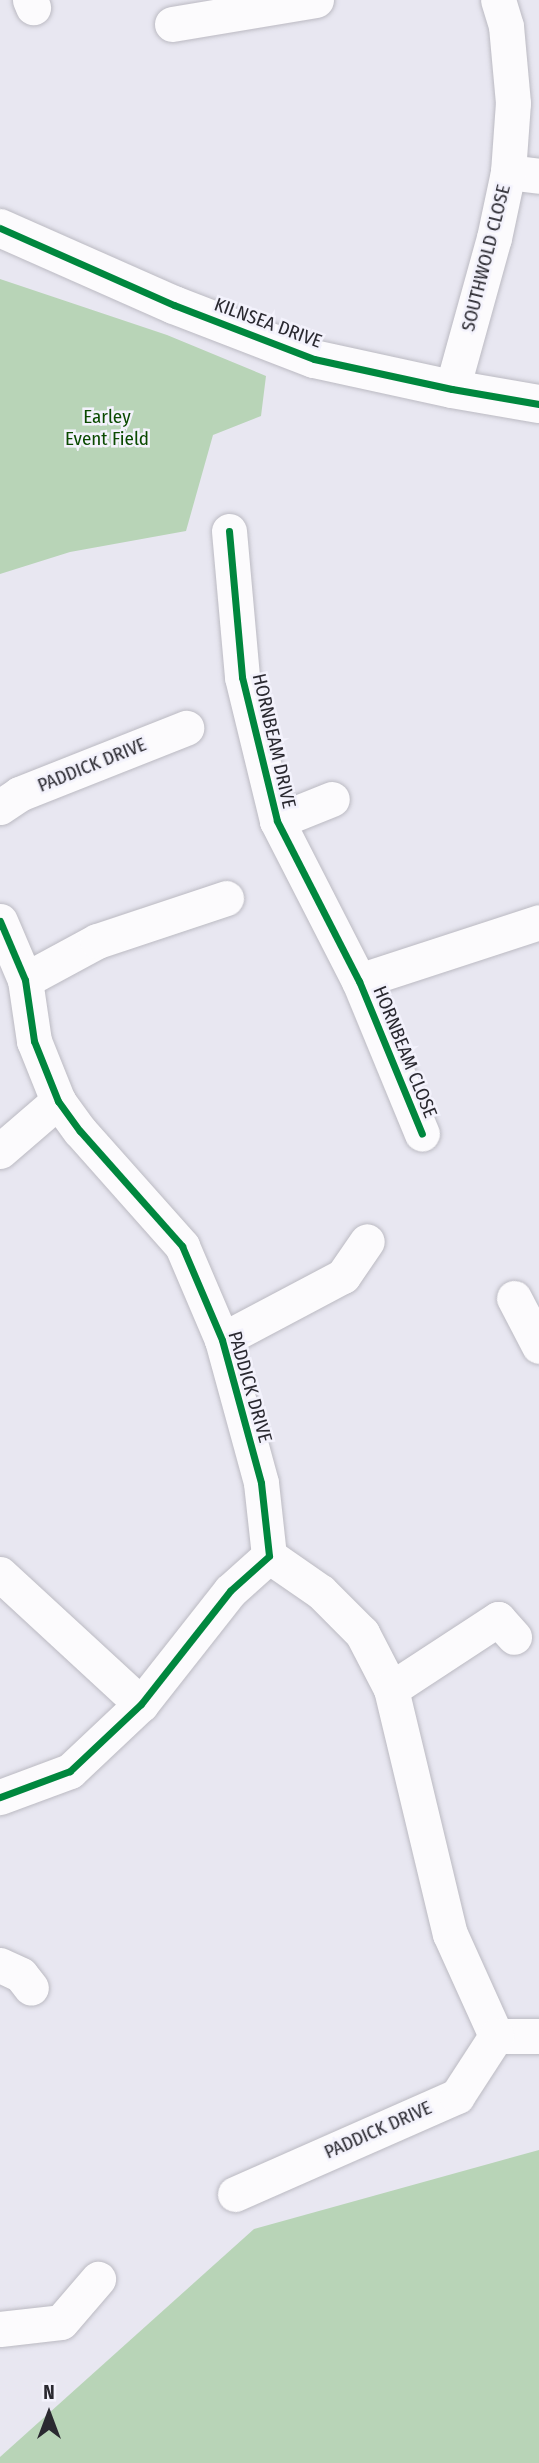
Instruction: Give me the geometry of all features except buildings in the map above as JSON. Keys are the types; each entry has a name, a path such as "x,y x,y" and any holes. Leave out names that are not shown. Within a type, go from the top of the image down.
{"street":[{"name":"SOUTHWOLD CLOSE","path":"452,389 494,238 523,174 506,26 498,0"},
{"path":"172,24 295,1"},
{"name":"KILNSEA DRIVE","path":"0,228 173,305 314,359 452,389 539,404"},
{"name":"HORNBEAM DRIVE","path":"229,531 242,677 277,821 359,981"},
{"name":"PADDICK DRIVE","path":"0,807 19,794 186,728"},
{"path":"277,821 332,799"},
{"path":"26,980 97,941 226,898"},
{"name":"PADDICK DRIVE","path":"0,921 26,980 34,1041 58,1101 80,1131 181,1246 222,1340 261,1483 269,1556"},
{"path":"359,981 539,922"},
{"name":"HORNBEAM CLOSE","path":"359,981 422,1134"},
{"path":"0,1151 58,1101"},
{"name":"PADDICK DRIVE","path":"222,1340 343,1276 367,1241"},
{"path":"514,1298 539,1346"},
{"path":"0,1797 70,1771 141,1704 230,1591 269,1556 321,1592 362,1633 391,1689 450,1934 496,2036 539,2036"},
{"path":"0,1574 141,1704"},
{"path":"391,1689 501,1616"},
{"path":"0,1965 22,1975 31,1988"},
{"name":"PADDICK DRIVE","path":"235,2194 457,2096 496,2036"},
{"path":"0,2329 61,2322 98,2279"}],"green space":[{"name":"Earley Event Field","path":"0,279 167,335 266,376 261,416 213,435 186,531 70,552 0,574"},
{"path":"539,2150 539,2463 0,2463 0,2457 254,2229"}],"cycle path":[{"path":"0,228 174,305 314,359 452,389 539,404"},
{"path":"229,531 242,677 277,821 359,981 422,1134"},
{"path":"0,921 25,980 34,1041 58,1101 80,1131 182,1246 222,1340 261,1483 269,1556 230,1591 141,1704 70,1771 0,1797"}]}
